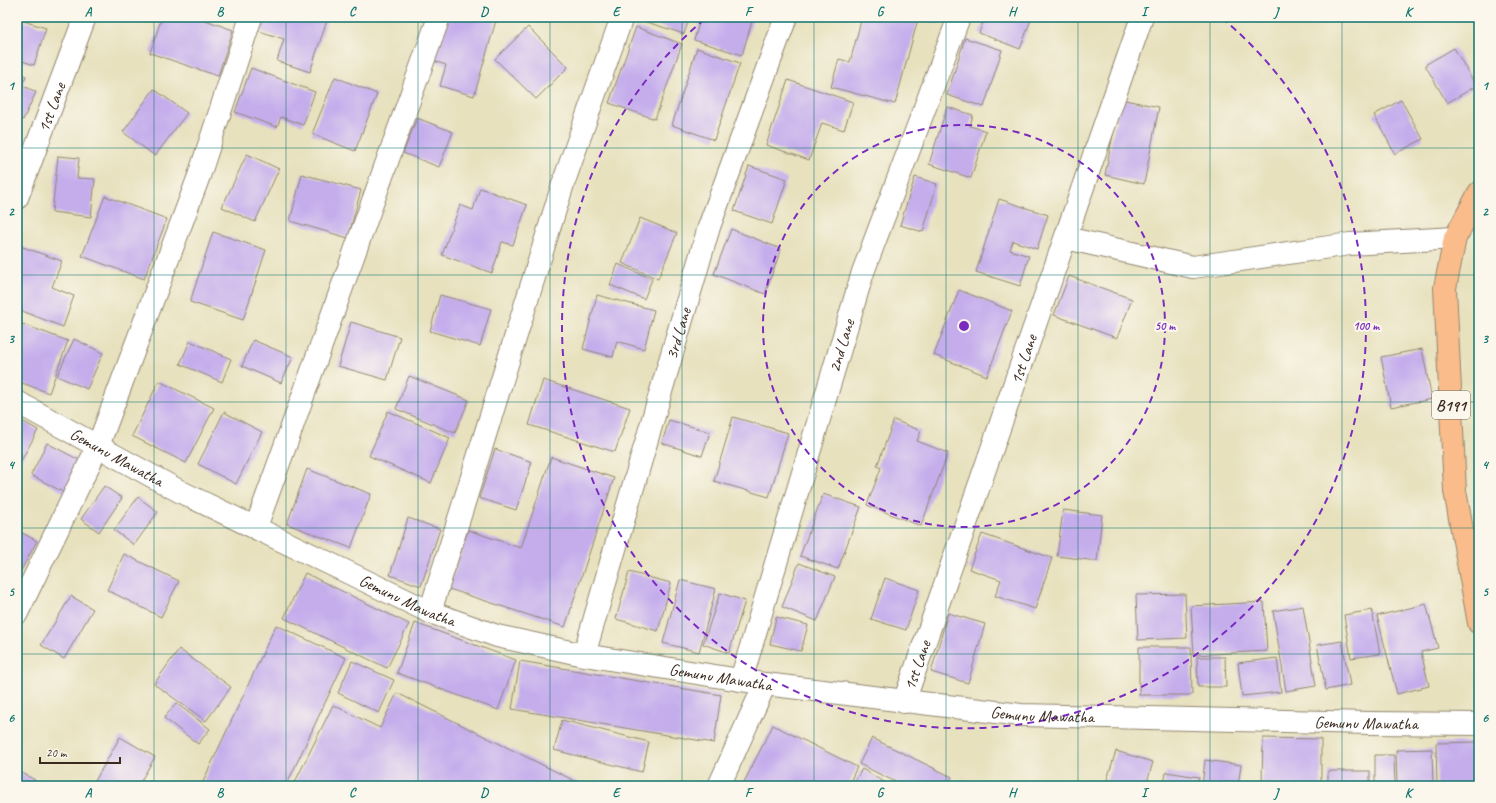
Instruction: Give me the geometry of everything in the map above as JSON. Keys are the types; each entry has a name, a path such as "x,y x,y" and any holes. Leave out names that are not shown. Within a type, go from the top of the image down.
{"main road":[{"name":"B191","path":"1479,193 1455,238 1445,288 1455,491 1479,623"}],"street":[{"name":"1st Lane","path":"17,198 85,17"},
{"path":"17,613 98,446 199,176 251,17"},
{"path":"256,527 439,17"},
{"path":"430,612 564,184 622,17"},
{"name":"3rd Lane","path":"584,655 710,227 786,17"},
{"name":"2nd Lane","path":"741,680 863,272 959,17"},
{"name":"1st Lane","path":"904,702 1142,17"},
{"path":"1066,238 1193,267 1350,244 1455,238"},
{"name":"Gemunu Mawatha","path":"17,402 181,492 430,612 497,636 584,655 765,684 1021,715 1479,724"},
{"path":"719,786 765,684"}],"building":[{"path":"162,17 197,17 233,30 218,76 150,53"},
{"path":"260,17 328,17 310,72 277,61 284,39 256,30"},
{"path":"447,17 497,17 474,96 440,86 446,65 434,61"},
{"path":"631,17 690,17 684,34"},
{"path":"701,17 753,18 742,55 694,40"},
{"path":"862,17 911,17 918,19 895,104 831,87 839,59 850,62"},
{"path":"916,17 937,17 935,23"},
{"path":"985,17 1032,17 1020,49 979,33"},
{"path":"17,19 46,28 34,65 17,59"},
{"path":"528,27 568,67 536,99 495,59"},
{"path":"636,27 682,44 655,119 609,103"},
{"path":"965,38 1002,50 984,107 947,95"},
{"path":"697,48 740,63 714,140 672,125"},
{"path":"1454,48 1476,86 1447,103 1425,65"},
{"path":"251,68 315,92 303,125 281,117 277,127 235,112"},
{"path":"17,72 26,76 22,85 36,92 23,120 17,117"},
{"path":"335,77 377,94 355,151 312,134"},
{"path":"788,80 853,102 844,130 822,123 809,160 766,145"},
{"path":"154,89 187,113 155,156 123,132"},
{"path":"1120,99 1159,107 1144,184 1105,175"},
{"path":"1401,100 1423,139 1395,154 1374,115"},
{"path":"947,107 973,115 970,126 986,131 971,178 929,164"},
{"path":"417,118 453,132 439,167 403,153"},
{"path":"247,154 279,169 255,222 222,207"},
{"path":"58,156 79,158 77,178 95,179 91,217 52,212"},
{"path":"749,166 787,179 772,224 734,211"},
{"path":"302,174 361,190 348,238 290,221"},
{"path":"915,177 937,184 923,232 900,225"},
{"path":"480,188 527,205 513,245 502,242 492,273 442,255 460,205 473,210"},
{"path":"105,196 167,219 144,279 82,256"},
{"path":"999,199 1048,215 1037,249 1013,241 1010,250 1029,256 1020,286 976,272"},
{"path":"640,218 677,233 658,279 622,263"},
{"path":"731,229 781,249 765,294 714,274"},
{"path":"213,232 266,250 243,320 190,302"},
{"path":"20,246 62,261 52,287 74,296 63,327 17,309 17,254"},
{"path":"618,264 652,279 644,299 610,285"},
{"path":"1069,276 1132,299 1117,338 1054,315"},
{"path":"959,290 1012,311 987,376 934,355"},
{"path":"440,295 491,309 480,346 430,331"},
{"path":"597,295 654,310 644,349 617,341 613,357 583,349"},
{"path":"17,322 68,341 49,393 17,381"},
{"path":"351,322 400,337 387,380 338,366"},
{"path":"74,339 103,353 87,389 57,376"},
{"path":"253,340 293,357 281,383 242,366"},
{"path":"190,341 231,359 222,382 180,364"},
{"path":"1422,349 1432,399 1391,407 1381,357"},
{"path":"409,376 469,400 455,433 396,409"},
{"path":"543,380 630,408 615,452 529,425"},
{"path":"159,381 214,408 186,463 132,436"},
{"path":"388,411 450,438 431,483 369,456"},
{"path":"224,412 262,432 236,484 198,464"},
{"path":"733,417 788,433 769,497 714,481"},
{"path":"17,418 38,430 17,468"},
{"path":"669,420 710,432 702,456 662,443"},
{"path":"894,420 921,431 917,441 948,453 921,526 867,505 881,468 877,466"},
{"path":"47,443 81,461 65,493 31,475"},
{"path":"495,449 532,462 516,510 479,498"},
{"path":"551,457 614,478 565,627 449,589 468,530 521,548"},
{"path":"307,469 371,494 351,548 287,524"},
{"path":"104,486 122,498 99,532 81,519"},
{"path":"823,494 861,507 838,569 800,556"},
{"path":"138,497 158,512 134,545 114,530"},
{"path":"1063,510 1102,515 1097,561 1057,556"},
{"path":"408,518 440,529 421,586 390,575"},
{"path":"17,530 37,541 17,578"},
{"path":"982,534 1052,558 1035,609 995,596 1001,580 969,569"},
{"path":"124,554 179,581 161,617 107,590"},
{"path":"799,563 835,577 817,621 782,607"},
{"path":"629,572 671,583 658,631 616,619"},
{"path":"305,573 409,624 387,668 284,618"},
{"path":"885,578 919,590 906,630 871,619"},
{"path":"680,580 716,589 699,652 663,643"},
{"path":"720,593 745,601 729,653 703,644"},
{"path":"1185,594 1187,638 1138,640 1136,595"},
{"path":"71,596 93,609 64,659 41,645"},
{"path":"1264,602 1267,651 1194,655 1191,606"},
{"path":"1426,604 1438,648 1421,652 1429,686 1397,694 1377,616"},
{"path":"1303,606 1316,686 1286,691 1273,611"},
{"path":"1372,610 1380,654 1351,658 1344,615"},
{"path":"948,613 985,624 968,683 931,672"},
{"path":"776,617 808,625 801,651 770,644"},
{"path":"415,623 516,660 498,710 397,673"},
{"path":"276,625 346,658 286,786 201,786"},
{"path":"1342,641 1350,685 1326,690 1317,645"},
{"path":"1139,647 1191,647 1192,695 1139,695"},
{"path":"179,649 231,687 206,721 154,684"},
{"path":"1197,657 1225,657 1226,687 1198,687"},
{"path":"1277,658 1281,692 1242,696 1238,663"},
{"path":"352,661 394,680 379,713 338,693"},
{"path":"520,661 721,695 714,743 512,709"},
{"path":"397,693 585,786 293,786 333,705 380,728"},
{"path":"176,703 210,729 198,744 164,718"},
{"path":"562,720 649,742 642,772 554,750"},
{"path":"773,725 857,767 848,786 742,786"},
{"path":"120,737 155,757 138,786 105,786 95,781"},
{"path":"872,738 952,777 947,786 904,786 859,764"},
{"path":"1263,738 1321,739 1321,786 1281,786 1281,784 1262,784"},
{"path":"1479,742 1479,786 1437,786 1436,743"},
{"path":"1432,749 1433,786 1397,786 1396,750"},
{"path":"1116,751 1153,762 1146,786 1105,786"},
{"path":"1375,755 1394,755 1395,786 1375,786"},
{"path":"1205,760 1241,765 1238,786 1202,786"},
{"path":"862,769 891,786 852,786"},
{"path":"17,770 35,780 31,786 17,786"},
{"path":"1328,771 1370,771 1370,786 1328,786"},
{"path":"1166,772 1199,777 1198,786 1164,786"}]}
